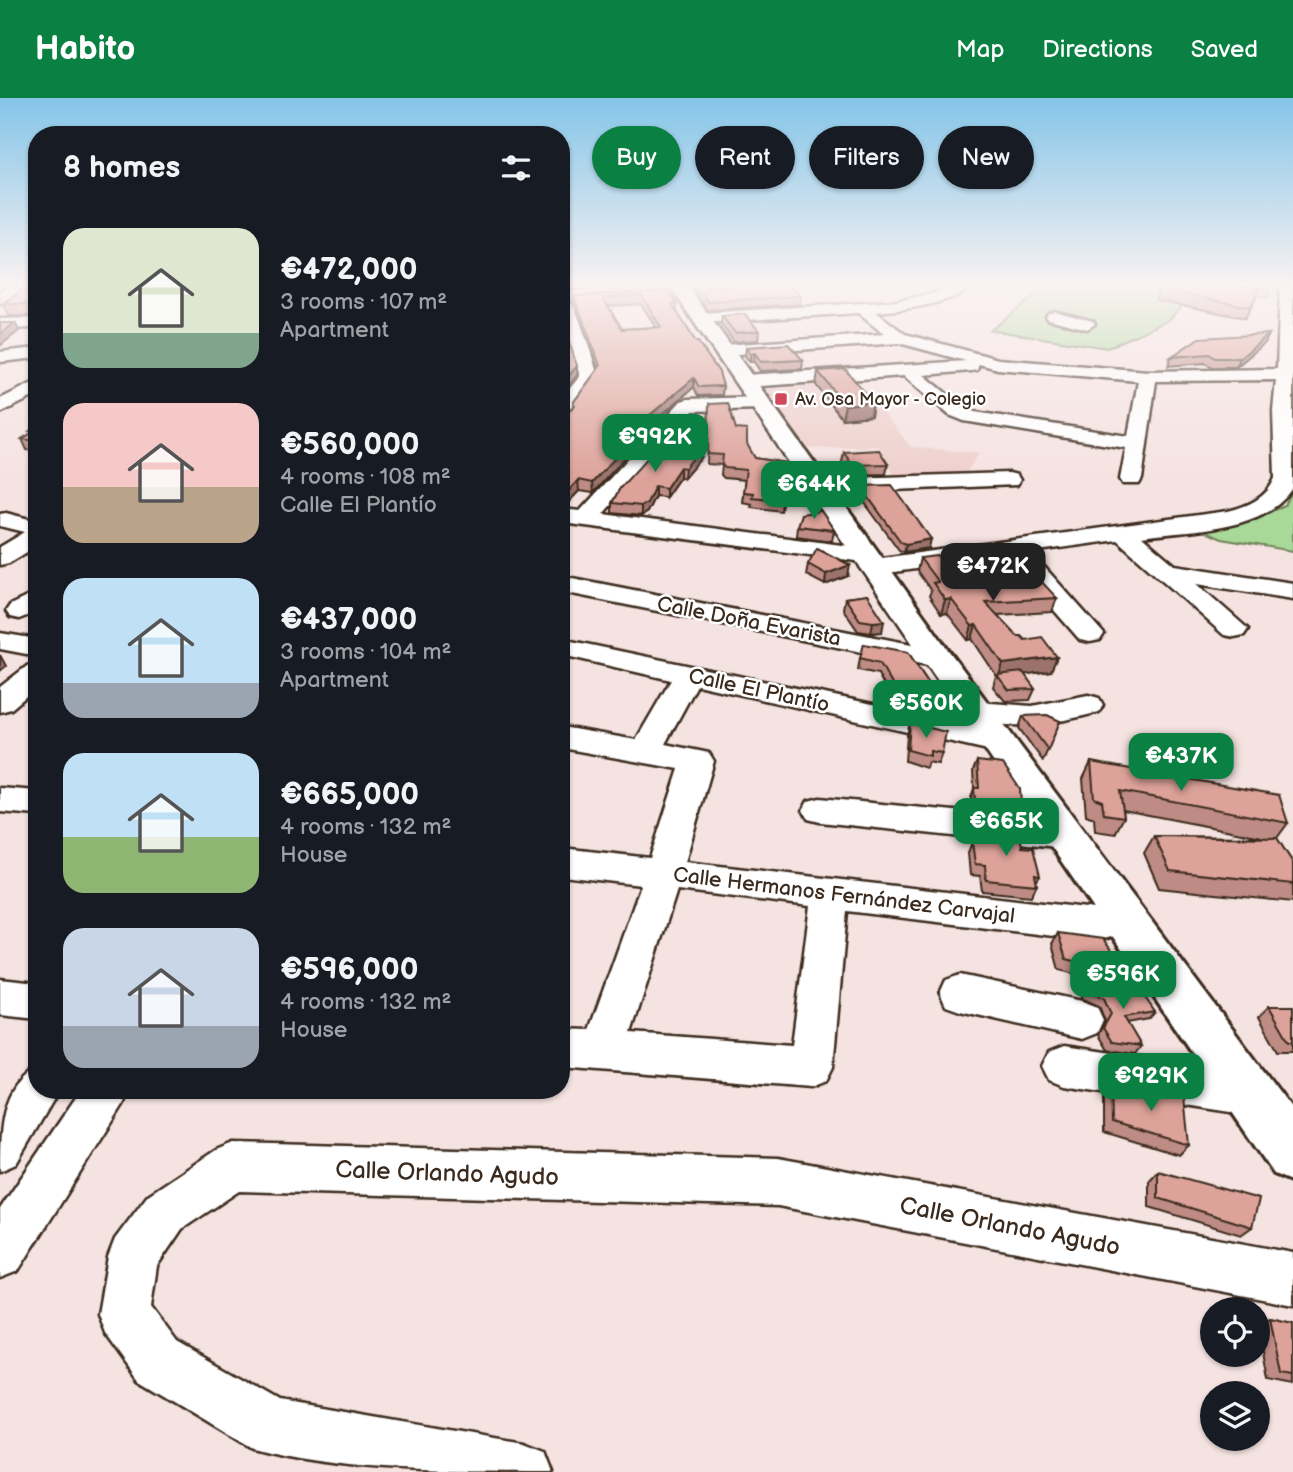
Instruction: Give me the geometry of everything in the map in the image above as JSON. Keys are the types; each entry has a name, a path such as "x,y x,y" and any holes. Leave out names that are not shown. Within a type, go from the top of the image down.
{"main road":[{"path":"723,350 937,658 1293,1155"}],"street":[{"path":"570,401 589,376 575,350"},
{"path":"945,350 998,364"},
{"path":"570,517 869,561 1123,533 1241,515 1272,501 1284,489 1287,350"},
{"path":"0,357 28,354"},
{"path":"745,381 998,364 1148,376 1248,375 1284,379"},
{"path":"909,371 956,411 971,416 1137,444"},
{"path":"1131,479 1148,376"},
{"path":"0,407 28,392"},
{"path":"586,519 688,405 760,403"},
{"path":"819,486 1009,480"},
{"path":"6,520 28,526"},
{"path":"1123,533 1234,629"},
{"path":"0,558 28,541"},
{"path":"1012,546 1090,634"},
{"path":"1166,571 1293,591"},
{"name":"Calle Doña Evarista","path":"570,586 937,658"},
{"path":"0,641 28,646"},
{"name":"Calle El Plantío","path":"570,649 688,675 986,726 1088,705"},
{"path":"645,752 688,675"},
{"path":"0,702 28,679"},
{"path":"570,739 698,761 664,873 603,1052"},
{"path":"0,800 28,802"},
{"path":"820,810 1066,835"},
{"name":"Calle Hermanos Fernández Carvajal","path":"570,863 1095,925 1125,919"},
{"path":"570,1049 811,1067 830,892"},
{"path":"960,993 1077,1012 1112,1073"},
{"path":"0,997 28,1000"},
{"path":"1064,1066 1250,1094"},
{"path":"0,1148 31,1099"},
{"path":"0,1253 19,1200 100,1099"},
{"name":"Calle Orlando Agudo","path":"524,1472 272,1428 158,1361 124,1314 133,1257 165,1212 233,1167 778,1182 1293,1279"}],"shaded area":[{"path":"854,378 911,447 979,453 963,478 897,480 878,446 805,449 761,387"}],"green space":[{"path":"1293,491 1293,551 1221,539 1200,530 1252,521 1285,505"}],"building":[{"path":"570,350 572,350 577,366 570,374"},
{"path":"594,350 704,350 719,372 723,386 699,387 694,378 644,420 649,421 592,483 578,480 570,489 570,410 600,366"},
{"path":"748,350 794,350 803,360 761,362 755,353 750,354"},
{"path":"1181,350 1250,350 1240,358 1215,358 1209,354 1171,357"},
{"path":"845,369 873,402 845,405 818,371"},
{"path":"728,403 736,429 747,430 747,444 755,458 787,463 782,500 752,497 753,493 743,492 746,470 725,468 722,465 723,455 708,454 709,404"},
{"path":"660,444 701,448 685,468 680,467 666,488 655,486 647,503 641,506 612,503 620,488"},
{"path":"879,450 888,464 852,465 844,452"},
{"path":"892,485 931,539 906,544 901,542 860,486"},
{"path":"821,511 834,530 797,526 801,514"},
{"path":"817,548 850,565 826,574 808,564"},
{"path":"945,555 957,569 1024,563 1057,598 985,602 1017,636 1025,640 1042,637 1057,657 1003,664 976,625 972,626 951,599 945,600 933,583 938,582 920,558"},
{"path":"867,595 884,621 860,620 845,598"},
{"path":"864,644 908,652 938,698 922,700 898,695 880,663 860,658"},
{"path":"1023,672 1035,689 1009,690 997,675"},
{"path":"1047,715 1060,721 1048,750 1023,716"},
{"path":"910,723 946,732 942,753 930,751 930,756 908,750"},
{"path":"977,761 1003,764 1020,789 1021,805 975,800 974,788 979,788"},
{"path":"1091,762 1279,795 1288,823 1120,791 1124,817 1104,814 1102,801 1094,798"},
{"path":"979,830 1020,834 1022,847 1033,848 1040,876 1035,875 1037,885 986,880 985,865 975,864 972,842 980,842"},
{"path":"1154,836 1277,838 1293,863 1293,884 1170,871"},
{"path":"1058,933 1103,939 1130,976 1066,959"},
{"path":"1135,983 1155,1012 1124,1017 1141,1046 1112,1042 1103,1028 1111,1014 1104,998 1086,990"},
{"path":"1269,1006 1293,1006 1293,1041 1289,1041"},
{"path":"1111,1085 1184,1096 1189,1145 1112,1122"},
{"path":"1158,1171 1259,1199 1252,1227 1158,1198"},
{"path":"1270,1318 1293,1323 1293,1376 1281,1374"}],"place":[{"name":"Av. Osa Mayor - Colegio","path":"781,399"}]}
